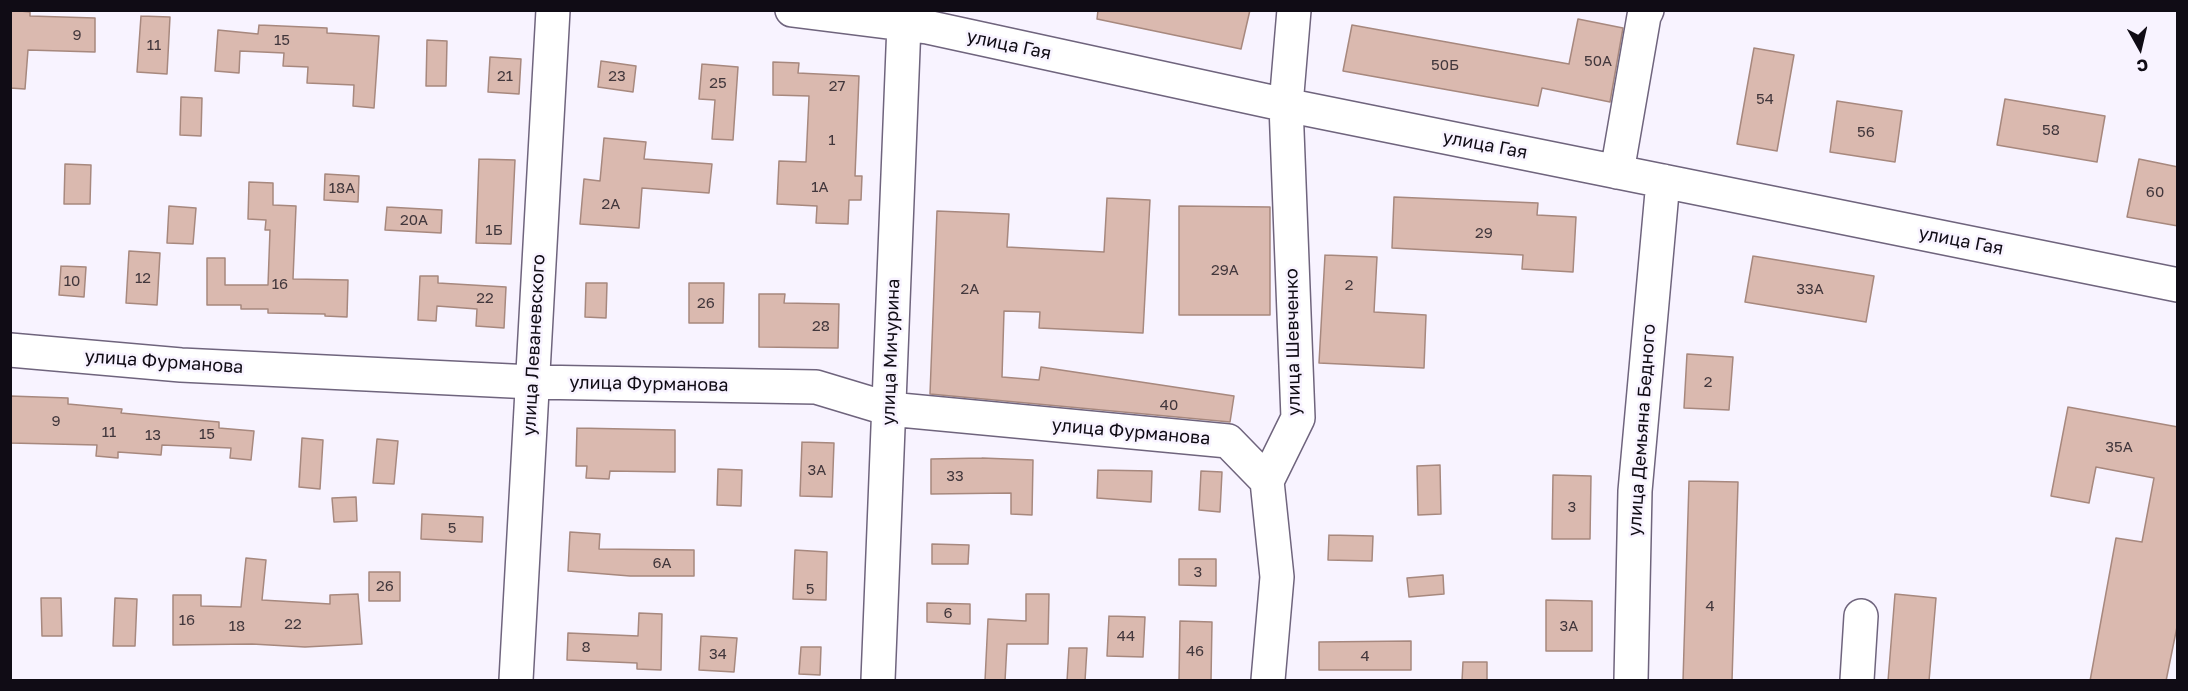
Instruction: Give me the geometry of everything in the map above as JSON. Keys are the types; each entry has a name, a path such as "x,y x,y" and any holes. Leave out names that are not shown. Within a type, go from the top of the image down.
{"street":[{"name":"улица Леваневского","path":"516,681 553,10"},
{"name":"улица Гая","path":"792,10 927,27 1287,105 2178,285"},
{"name":"улица Шевченко","path":"1267,481 1298,418 1287,105 1294,10"},
{"path":"1617,172 1644,16 1647,10"},
{"name":"улица Мичурина","path":"878,681 904,24"},
{"name":"улица Демьяна Бедного","path":"1631,681 1635,491 1662,181"},
{"name":"улица Фурманова","path":"10,350 181,365 532,382 816,387 889,409 1228,441 1267,481"},
{"path":"1267,481 1277,577 1268,681"},
{"path":"1857,681 1861,616"}],"building":[{"path":"10,10 30,12 30,16 95,18 95,52 28,50 25,89 10,88"},
{"path":"1098,10 1250,10 1241,49 1097,19"},
{"path":"141,16 170,17 167,74 137,72"},
{"path":"1578,19 1623,28 1610,102 1542,88 1538,106 1343,71 1352,25 1569,64"},
{"path":"259,25 327,28 327,33 379,36 374,108 353,106 354,85 307,83 308,67 283,66 284,53 240,51 239,73 215,71 218,30 258,34"},
{"path":"427,40 447,41 446,86 426,86"},
{"path":"1754,48 1794,55 1777,151 1737,144"},
{"path":"490,57 521,59 519,94 488,92"},
{"path":"601,61 636,66 633,92 598,87"},
{"path":"773,62 799,63 798,73 859,76 855,176 862,176 861,200 849,200 848,224 816,223 817,206 777,204 779,161 806,162 809,96 773,95"},
{"path":"702,64 738,67 733,140 712,139 715,100 699,99"},
{"path":"181,97 202,98 201,136 180,135"},
{"path":"2005,99 2105,116 2097,162 1997,145"},
{"path":"1837,101 1902,111 1895,162 1830,152"},
{"path":"604,138 646,142 644,159 712,164 709,193 642,188 639,228 580,224 584,179 600,181"},
{"path":"479,159 515,160 511,244 476,243"},
{"path":"2139,159 2178,167 2178,226 2127,217"},
{"path":"65,164 91,165 90,204 64,204"},
{"path":"325,174 359,176 358,202 324,200"},
{"path":"249,182 273,183 273,205 296,206 293,279 348,280 347,317 325,316 325,314 268,313 268,309 241,309 241,305 207,305 207,258 225,258 225,285 268,285 270,230 265,230 266,220 248,219"},
{"path":"1394,197 1538,203 1537,215 1576,217 1573,272 1522,269 1523,255 1392,248"},
{"path":"1107,198 1150,200 1143,333 1039,328 1040,312 1004,311 1002,377 1039,380 1041,367 1234,396 1230,422 930,394 937,211 1009,214 1007,247 1104,252"},
{"path":"169,206 196,208 193,244 167,243"},
{"path":"1179,206 1270,207 1270,315 1179,315"},
{"path":"387,207 442,210 441,233 385,230"},
{"path":"129,251 160,253 157,305 126,303"},
{"path":"1325,255 1377,257 1374,312 1426,315 1424,368 1319,363"},
{"path":"1753,256 1874,276 1866,322 1745,302"},
{"path":"61,266 86,267 84,297 59,295"},
{"path":"420,276 438,276 438,283 506,287 504,328 476,326 477,309 437,306 436,321 418,320"},
{"path":"586,283 607,283 606,318 585,317"},
{"path":"689,283 724,283 723,323 689,323"},
{"path":"759,294 785,294 784,303 839,304 838,348 759,347"},
{"path":"1687,354 1733,357 1729,410 1684,408"},
{"path":"10,396 68,398 68,404 122,409 121,413 219,422 219,428 254,431 251,460 230,458 231,448 162,445 161,455 118,452 118,458 96,456 97,445 10,443"},
{"path":"2068,407 2178,427 2178,622 2166,681 2090,681 2116,538 2142,542 2154,478 2096,467 2089,503 2051,496"},
{"path":"577,428 675,430 675,472 610,471 609,479 586,478 587,466 576,466"},
{"path":"302,438 323,440 320,489 299,487"},
{"path":"377,439 398,441 394,484 373,483"},
{"path":"802,442 834,443 832,497 800,496"},
{"path":"931,459 1033,460 1032,515 1011,514 1011,493 931,494"},
{"path":"1440,465 1441,514 1418,515 1417,466"},
{"path":"718,469 742,470 741,506 717,505"},
{"path":"1098,470 1152,471 1151,502 1097,498"},
{"path":"1201,471 1222,472 1220,512 1199,510"},
{"path":"1553,475 1591,476 1590,539 1552,539"},
{"path":"1689,481 1738,482 1732,681 1683,681"},
{"path":"356,497 357,521 334,522 332,498"},
{"path":"422,514 483,517 482,542 421,539"},
{"path":"570,532 600,534 599,549 694,550 694,576 630,576 568,571"},
{"path":"1329,535 1373,536 1372,561 1328,560"},
{"path":"932,544 969,545 968,564 932,564"},
{"path":"795,550 827,552 826,600 793,599"},
{"path":"246,558 266,560 262,600 330,604 330,595 358,594 362,644 305,647 252,644 173,645 173,595 201,595 201,606 241,607"},
{"path":"1179,559 1216,559 1216,586 1179,585"},
{"path":"369,572 400,572 400,601 369,601"},
{"path":"1443,575 1444,594 1409,597 1407,578"},
{"path":"1026,594 1049,594 1048,644 1007,644 1005,681 985,681 988,619 1026,621"},
{"path":"1895,594 1936,598 1929,681 1888,681"},
{"path":"41,598 61,598 62,636 42,636"},
{"path":"115,598 137,599 135,646 113,646"},
{"path":"1546,600 1592,601 1592,651 1546,651"},
{"path":"927,603 970,604 970,624 927,622"},
{"path":"639,613 662,614 661,670 637,669 637,663 567,660 568,633 638,636"},
{"path":"1109,616 1145,617 1143,657 1107,656"},
{"path":"1180,621 1212,622 1211,681 1179,681"},
{"path":"701,636 737,638 734,672 699,670"},
{"path":"1411,641 1411,670 1319,670 1319,642"},
{"path":"801,647 821,647 820,675 799,674"},
{"path":"1069,648 1087,648 1085,681 1067,681"},
{"path":"1463,662 1487,662 1487,681 1462,681"}]}
